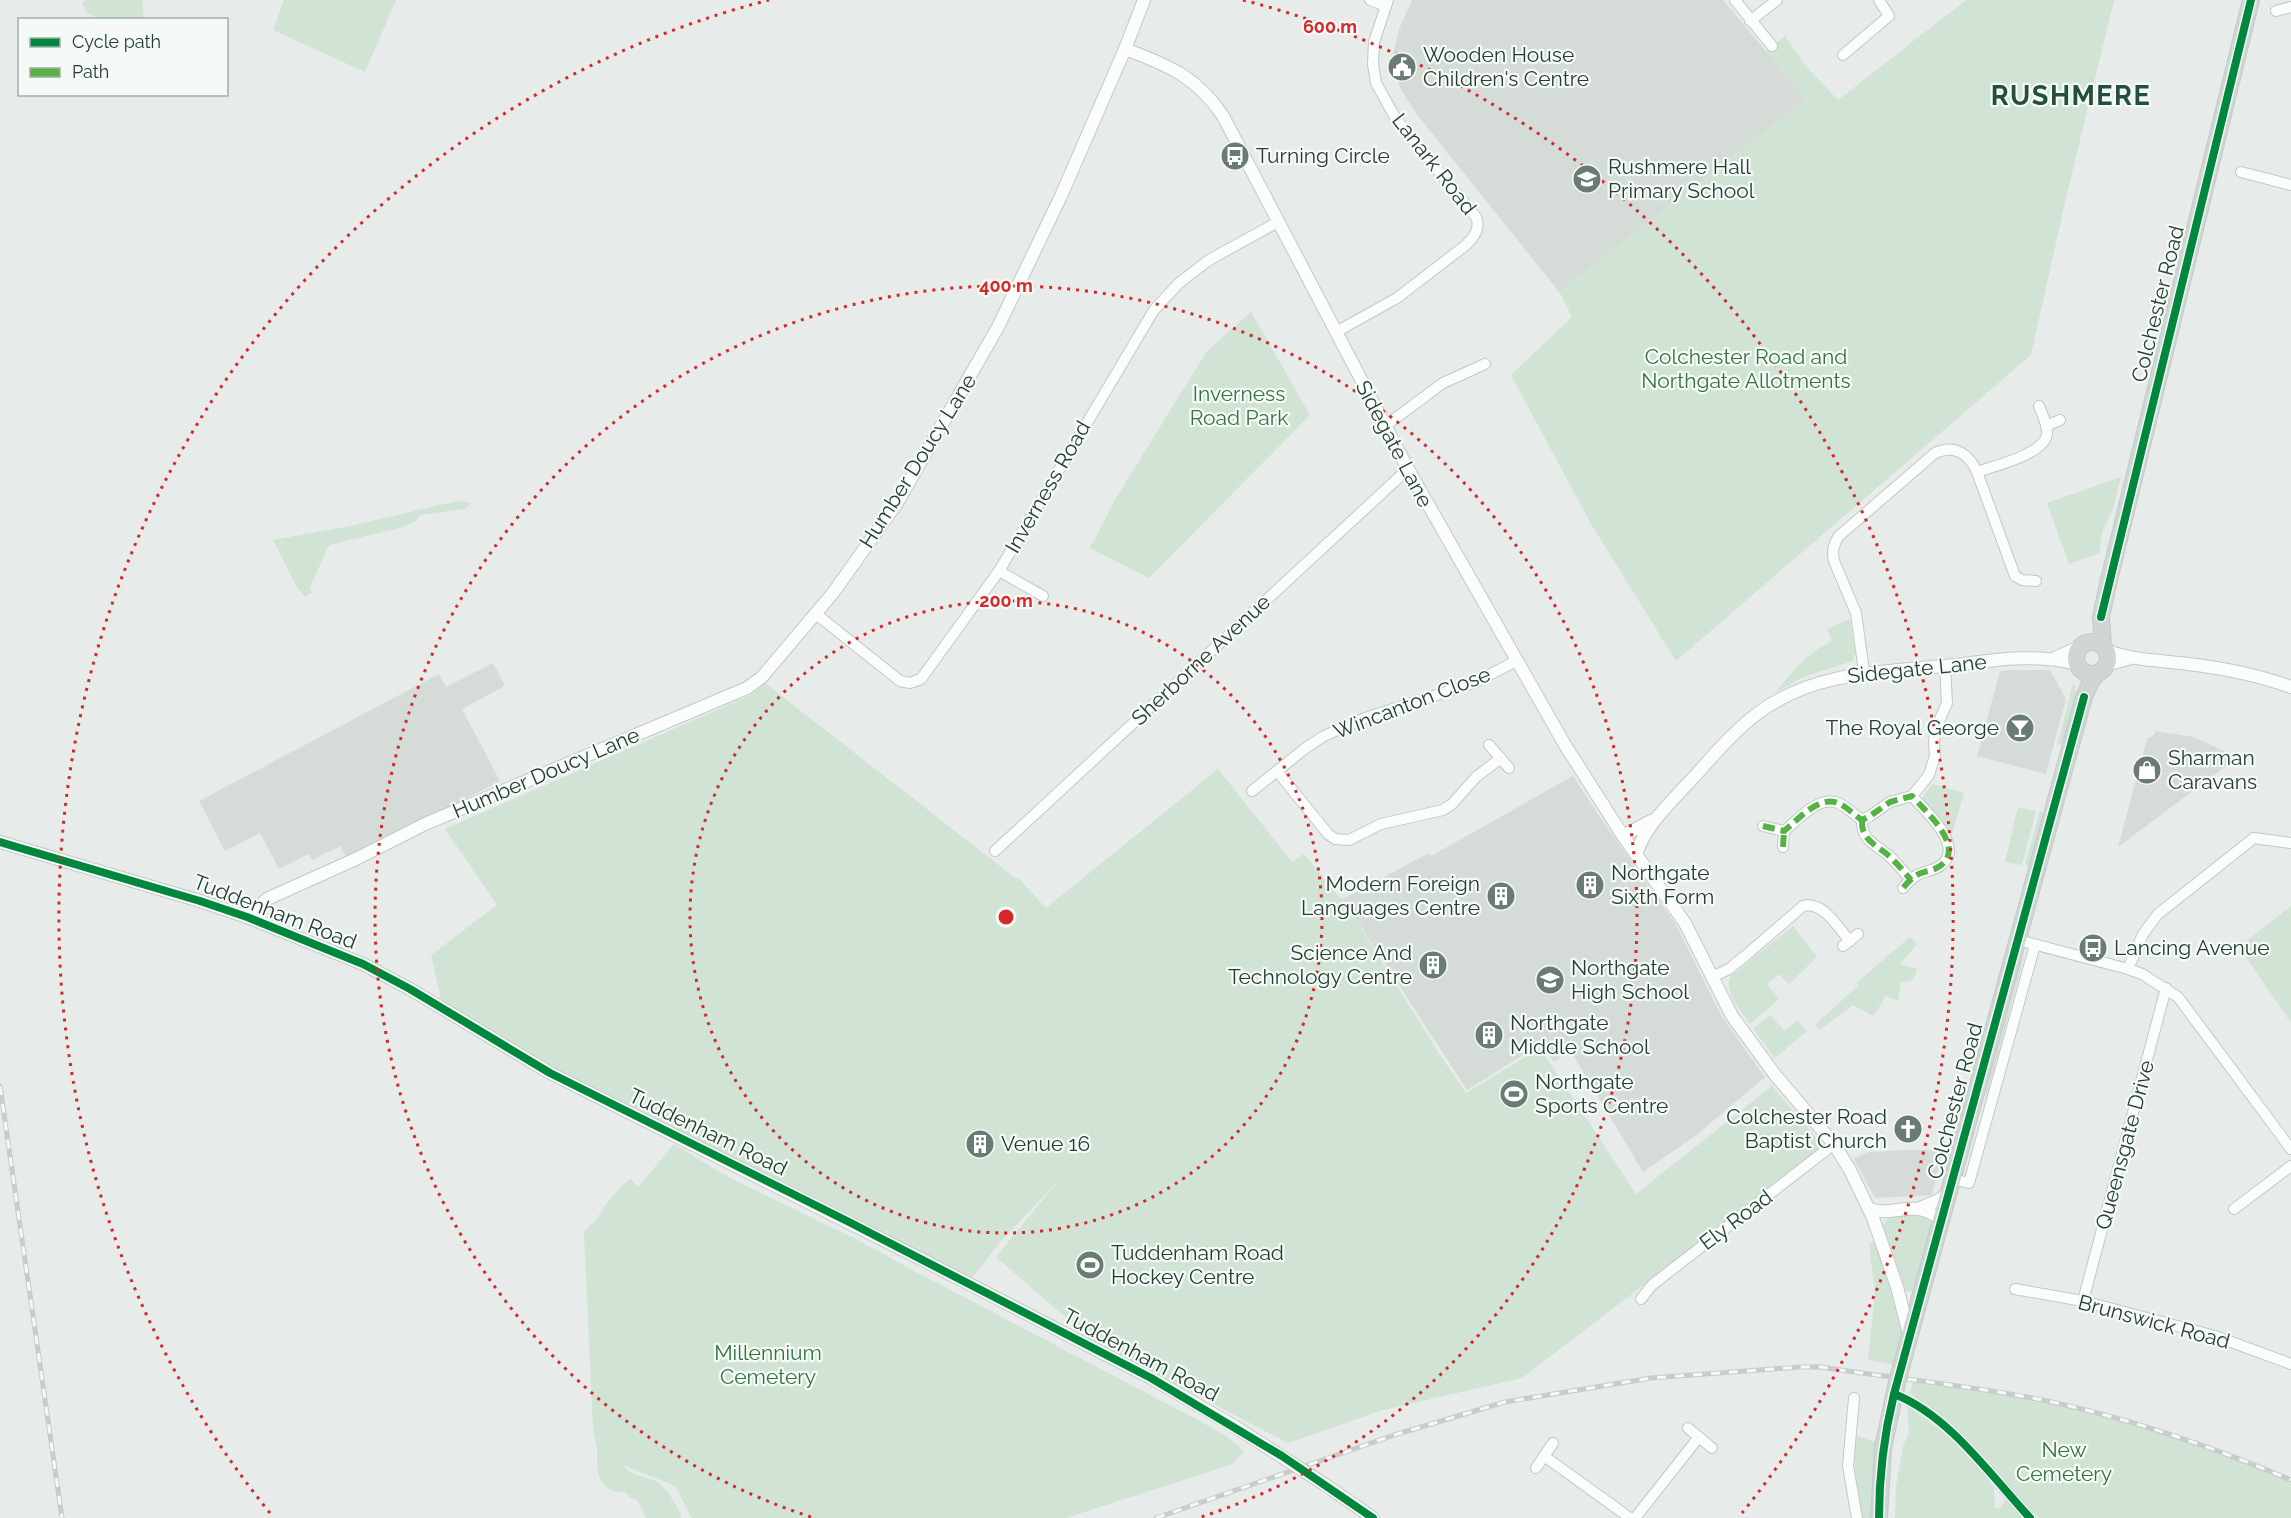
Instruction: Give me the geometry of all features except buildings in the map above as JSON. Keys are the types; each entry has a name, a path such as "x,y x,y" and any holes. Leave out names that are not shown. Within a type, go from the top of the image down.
{"main road":[{"name":"Colchester Road","path":"1879,1518 1883,1448 1895,1391 2084,697 2091,681 2101,617 2251,0"},
{"path":"2079,666 2089,673 2097,654"},
{"name":"Colchester Road","path":"2079,666 2084,697"}],"street":[{"name":"Humber Doucy Lane","path":"247,917 267,899 352,861 425,824 747,688 762,677 816,614 897,503 998,327 1061,196 1144,0"},
{"path":"1370,0 1387,3"},
{"path":"1735,0 1772,46"},
{"path":"1750,21 1777,0"},
{"path":"1843,55 1889,16 1879,0"},
{"name":"Lanark Road","path":"1336,332 1397,298 1466,245 1478,227 1476,217 1396,118 1376,82 1373,64 1374,42 1387,3"},
{"path":"2276,11 2291,7"},
{"name":"Sidegate Lane","path":"1125,49 1175,69 1196,84 1223,116 1408,469 1565,746 1623,836 1643,827 1655,818 1757,714 1778,701 1814,685 1864,672 1991,661 2051,659 2079,666"},
{"path":"2241,172 2291,185"},
{"name":"Inverness Road","path":"816,614 900,681 916,682 924,675 999,571 1154,310 1179,283 1209,260 1278,222"},
{"path":"1385,426 1443,383 1485,364"},
{"path":"1977,472 2033,452 2047,437 2039,406"},
{"path":"2046,426 2060,420"},
{"path":"1864,672 1856,613 1834,561 1833,548 1839,536 1935,453 1947,449 1965,454 1973,463 2015,576 2022,580 2036,581"},
{"name":"Sherborne Avenue","path":"995,851 1408,469"},
{"path":"999,571 1043,596"},
{"name":"Sidegate Lane","path":"2051,659 2074,651 2190,664 2232,671 2291,687"},
{"name":"Wincanton Close","path":"1252,792 1307,747 1335,730 1474,683 1516,660"},
{"path":"1862,820 1890,802 1912,796 1926,780 1933,766 1936,728 1947,703 1945,666"},
{"path":"1489,745 1509,768"},
{"path":"1276,771 1328,834 1335,839 1346,840 1353,839 1381,824 1448,808 1476,777 1501,758"},
{"path":"1783,847 1784,831 1816,805 1827,802 1839,803 1862,820 1864,835 1877,849 1887,854 1907,884 1918,875 1943,864 1949,848 1945,834 1912,796"},
{"name":"Sidegate Lane","path":"1636,855 1655,818"},
{"path":"1763,826 1784,831"},
{"path":"1623,836 1685,923 1723,1000 1744,1033 1776,1076 1834,1144 1850,1170 1869,1209 1898,1287 1909,1335"},
{"path":"2128,969 2143,934 2158,914 2254,838 2291,843"},
{"name":"Tuddenham Road","path":"0,842 247,917 380,973 550,1073 919,1258 1150,1378 1234,1426 1373,1518"},
{"path":"1712,977 1737,962 1803,906 1810,904 1820,908 1850,941"},
{"path":"2018,940 2128,969 2166,988 2178,997 2291,1149"},
{"name":"Colchester Road","path":"1918,1209 1937,1201 1951,1185 1970,1183 2035,945"},
{"name":"Queensgate Drive","path":"2083,1301 2166,988"},
{"name":"Ely Road","path":"1641,1299 1652,1285 1834,1144"},
{"path":"2234,1209 2291,1166"},
{"name":"Colchester Road","path":"1869,1209 1883,1212 1918,1209 1927,1211 1942,1220"},
{"name":"Brunswick Road","path":"2015,1289 2083,1301 2216,1336 2291,1364"},
{"path":"1895,1391 1948,1429 2030,1518"},
{"path":"1854,1398 1848,1466 1857,1518"},
{"path":"1688,1428 1712,1448"},
{"path":"1635,1518 1699,1437"},
{"path":"1536,1468 1552,1443"},
{"path":"1544,1456 1630,1518"}],"shaded area":[{"name":"Rushmere Hall Primary School","path":"1412,0 1723,0 1806,99 1560,293 1418,116 1401,90 1391,62 1399,29"},
{"path":"493,663 505,686 462,709 500,781 348,860 340,846 312,860 308,854 279,869 260,833 225,851 199,801 439,674 446,687"},
{"path":"2050,670 2066,699 2046,774 1977,756 2000,671"},
{"path":"2155,731 2193,737 2238,757 2118,847 2147,739 2154,735"},
{"name":"Northgate High School","path":"1573,776 1675,923 1722,1017 1765,1077 1699,1133 1643,1172 1570,1050 1554,1062 1541,1044 1467,1090 1343,899 1429,853 1431,856"},
{"path":"1943,1150 1932,1195 1875,1198 1854,1159 1868,1152"}],"green space":[{"path":"85,0 142,0 144,18 100,18 86,10 82,3"},
{"path":"284,0 396,0 365,72 273,30"},
{"name":"Colchester Road and Northgate Allotments","path":"1966,0 2114,0 2031,355 1676,661 1591,524 1511,375 1572,317 1559,291 1806,99 1766,51 1785,36 1804,64 1838,100"},
{"name":"Inverness Road Park","path":"1251,312 1310,415 1149,578 1090,548 1116,498 1207,351"},
{"path":"2121,477 2112,512 2102,532 2099,553 2069,564 2047,503"},
{"path":"457,501 471,503 465,509 421,515 414,522 400,528 332,544 328,547 310,587 312,592 305,597 296,586 273,540 350,526"},
{"path":"1850,619 1855,653 1853,661 1803,677 1776,692 1808,657 1832,641 1827,629"},
{"path":"765,683 1018,878 1046,908 1218,769 1292,862 1304,854 1343,899 1466,1093 1540,1048 1636,1194 1772,1086 1824,1147 1522,1378 1383,1410 1288,1443 1093,1341 996,1257 1058,1181 1000,1242 971,1280 548,1066 442,1003 431,955 497,905 445,829 749,696"},
{"path":"2073,684 2075,692 2073,707 2062,744 2059,745 2058,743"},
{"path":"1933,784 1964,793 1951,837 1923,799"},
{"path":"2018,807 2036,811 2022,865 2005,862"},
{"path":"2040,810 2043,813 2030,865 2025,865"},
{"path":"2291,906 2291,1023 2239,947"},
{"path":"1793,926 1817,957 1789,984 1779,974 1767,984 1779,999 1750,1024 1731,995 1729,982 1731,976"},
{"path":"1910,937 1917,944 1900,964 1917,969 1913,980 1901,982 1898,1001 1886,996 1873,1016 1853,1005 1820,1030 1815,1025 1859,985 1856,983"},
{"path":"2024,957 1985,1104 1987,1080 2021,959"},
{"path":"1770,1015 1785,1031 1798,1020 1807,1031 1775,1058 1753,1029"},
{"name":"Millennium Cemetery","path":"674,1144 730,1178 856,1239 1194,1418 1223,1434 1244,1451 1233,1464 1066,1518 692,1518 675,1486 623,1465 629,1472 658,1482 668,1492 681,1514 681,1518 646,1518 638,1501 625,1492 609,1489 598,1474 597,1448 593,1429 584,1232 622,1186 631,1179 638,1187"},
{"path":"1920,1214 1930,1221 1931,1226 1913,1292 1906,1291 1883,1226 1894,1216"},
{"path":"1874,1241 1892,1289 1901,1327 1900,1344 1894,1365 1868,1360 1875,1293 1869,1244"},
{"name":"New Cemetery","path":"1913,1382 1998,1393 2082,1408 2137,1423 2234,1457 2291,1480 2291,1518 2039,1518 1956,1429 1910,1393"},
{"path":"1907,1406 1946,1434 1986,1476 1994,1488 1995,1507 2000,1508 2005,1500 2008,1500 2024,1518 1895,1518 1896,1487 1903,1446 1909,1432"},
{"path":"1855,1435 1876,1442 1872,1518 1861,1518 1854,1457"}],"railway":[{"path":"0,1086 62,1518"},
{"path":"1156,1518 1394,1435 1505,1402 1651,1378 1801,1367 1821,1367 1966,1387 2052,1402 2173,1435 2291,1480"}],"marked path":[{"path":"1763,826 1784,831 1808,810 1830,801 1841,804 1862,820 1890,802 1912,796 1941,830 1949,849 1947,858 1940,866 1917,875 1903,888"},
{"path":"1862,820 1866,837 1891,858 1911,880"},
{"path":"1783,847 1784,831"}],"cycle path":[{"path":"2101,617 2251,0"},
{"path":"1879,1518 1883,1456 1894,1394 2084,697"},
{"path":"0,842 200,901 247,917 363,964 410,989 550,1073 851,1223 1151,1378 1282,1456 1373,1518"},
{"path":"1894,1394 1933,1416 1951,1431 2030,1518"}],"place":[{"name":"Wooden House Children's Centre","path":"1402,67"},
{"name":"Turning Circle","path":"1235,156"},
{"name":"Rushmere Hall Primary School","path":"1587,179"},
{"name":"The Royal George","path":"2020,728"},
{"name":"Sharman Caravans","path":"2147,770"},
{"name":"Northgate Sixth Form","path":"1590,885"},
{"name":"Modern Foreign Languages Centre","path":"1501,896"},
{"name":"Lancing Avenue","path":"2093,948"},
{"name":"Science And Technology Centre","path":"1433,965"},
{"name":"Northgate High School","path":"1550,980"},
{"name":"Northgate Middle School","path":"1489,1035"},
{"name":"Northgate Sports Centre","path":"1514,1094"},
{"name":"Colchester Road Baptist Church","path":"1908,1129"},
{"name":"Venue 16","path":"980,1144"},
{"name":"Tuddenham Road Hockey Centre","path":"1090,1265"}],"district":[{"name":"RUSHMERE","path":"2071,96"}]}
